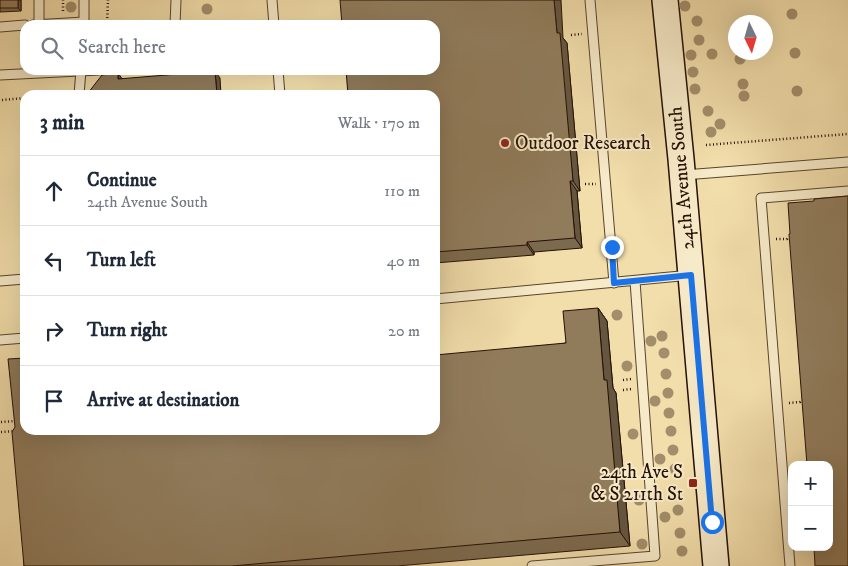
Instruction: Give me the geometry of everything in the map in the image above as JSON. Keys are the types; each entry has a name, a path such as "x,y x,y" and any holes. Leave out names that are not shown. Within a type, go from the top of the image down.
{"street":[{"name":"24th Avenue South","path":"665,0 716,566"}],"lane":[{"path":"39,0 39,20"},
{"path":"84,0 84,20"},
{"path":"175,20 176,0"},
{"path":"272,0 274,20"},
{"path":"590,0 614,283"},
{"path":"0,27 20,25"},
{"path":"0,75 20,74"},
{"path":"79,90 81,75"},
{"path":"278,75 280,90"},
{"path":"682,175 848,162"},
{"path":"790,566 761,198 848,191"},
{"path":"440,299 691,275"},
{"path":"0,281 20,279"},
{"path":"532,566 655,556 635,281"},
{"path":"0,340 20,338"}],"path":[{"path":"63,0 63,11"},
{"path":"108,0 108,20"},
{"path":"571,35 586,34"},
{"path":"2,100 20,98"},
{"path":"706,145 848,134"},
{"path":"585,184 600,183"},
{"path":"776,240 787,239 787,236"},
{"path":"622,380 635,379"},
{"path":"623,390 636,389"},
{"path":"789,403 800,402 800,399"},
{"path":"1,422 15,421"},
{"path":"1,432 16,431"}],"building":[{"path":"0,0 18,0 18,8 0,8"},
{"name":"Outdoor Research","path":"340,0 554,0 557,33 560,33 573,181 570,181 575,238 527,242 527,245 440,252 440,90 348,90 346,75 440,75 440,20 342,20"},
{"path":"102,75 118,75 118,79 166,75 215,75 217,90 90,90"},
{"path":"848,196 848,566 815,566 814,551 833,551 833,461 807,461 788,203 814,201 814,199"},
{"path":"598,308 604,380 607,380 620,532 232,566 24,566 12,432 15,427 8,359 20,358 20,435 440,435 440,355 566,343 563,311"}],"place":[{"name":"Outdoor Research","path":"505,143"},
{"name":"24th Ave S & S 211th St","path":"693,483"}],"route":[{"path":"612,247 614,283 691,275 712,522"}]}
